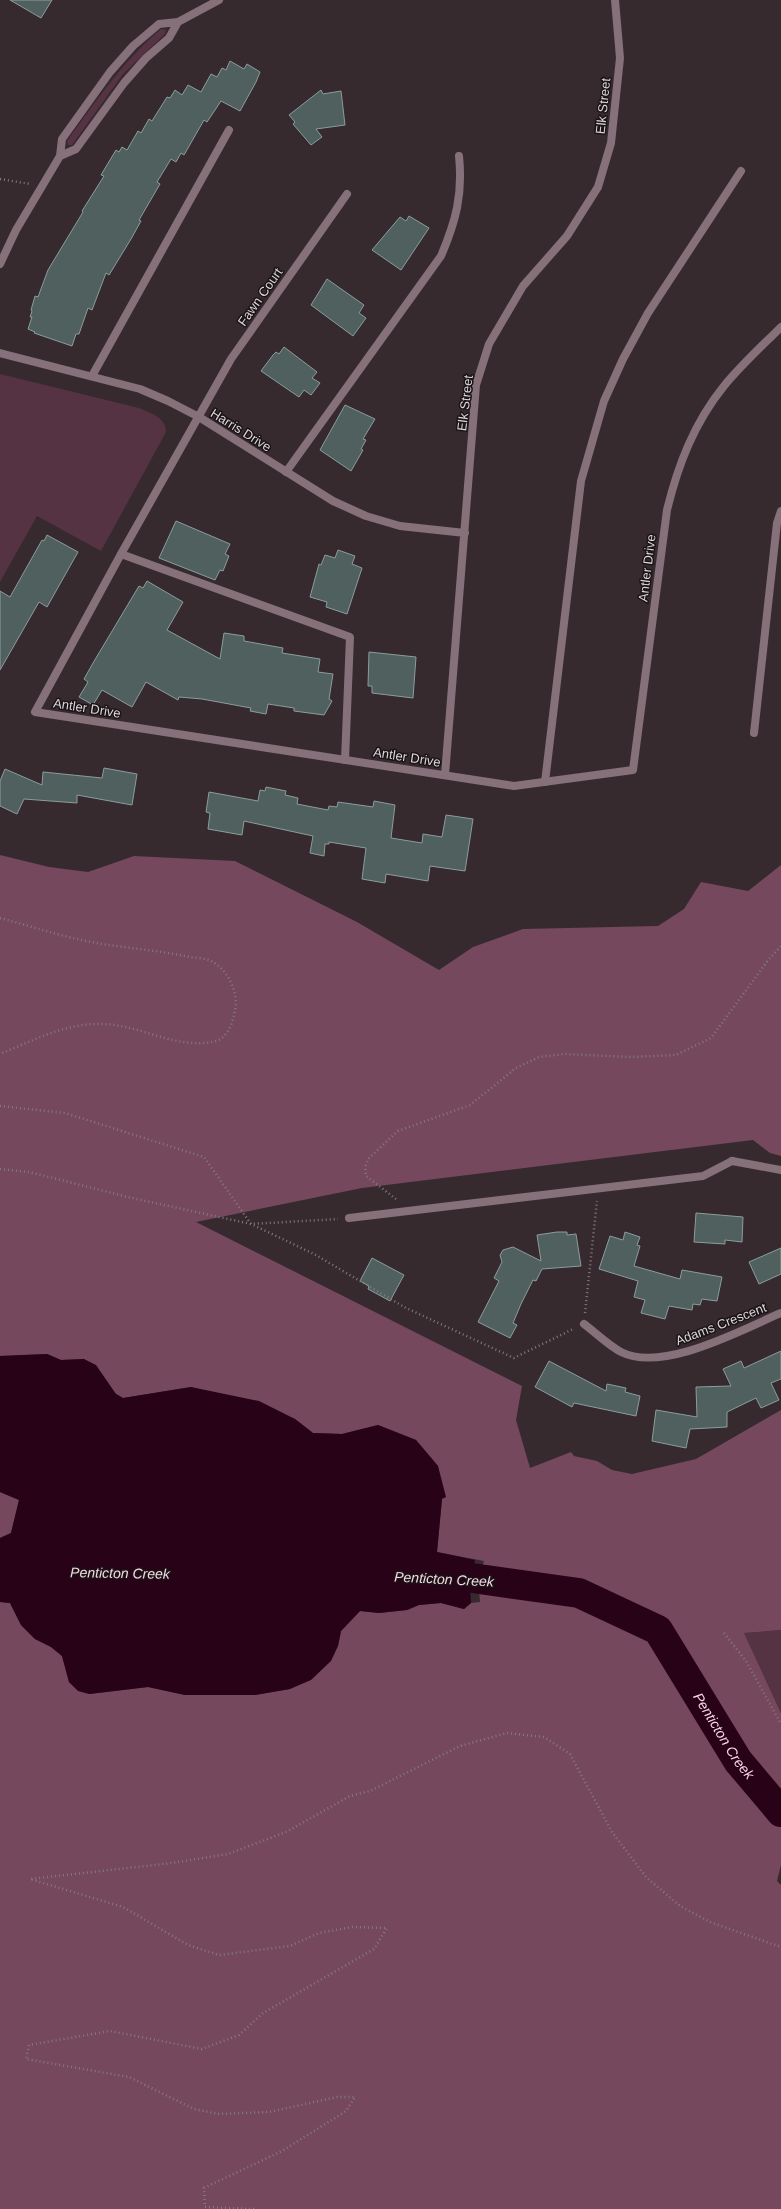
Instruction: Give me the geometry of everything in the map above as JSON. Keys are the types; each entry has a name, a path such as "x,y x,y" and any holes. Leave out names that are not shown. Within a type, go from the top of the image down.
{"street":[{"path":"0,264 16,230 60,156 62,139 110,72 133,46 158,24 178,22 219,0"},
{"name":"Elk Street","path":"446,775 476,385 490,344 524,286 567,236 598,188 611,143 620,58 615,0"},
{"path":"60,156 76,149 124,83 146,58 169,38 178,22"},
{"path":"92,376 229,130"},
{"path":"286,472 441,256 453,228 459,207 461,174 459,156"},
{"path":"545,782 580,488 592,438 604,401 623,359 648,313 741,171"},
{"name":"Fawn Court","path":"199,417 231,359 347,194"},
{"name":"Antler Drive","path":"199,417 121,554 35,712 514,786 633,770 667,510 676,476 688,443 704,413 724,386 781,327"},
{"name":"Harris Drive","path":"0,353 140,389 199,417 333,501 366,516 400,526 465,533"},
{"path":"754,732 777,523 781,511"},
{"path":"121,554 350,637 345,760"},
{"path":"349,1218 703,1176 732,1161 781,1170"},
{"name":"Adams Crescent","path":"584,1324 621,1352 643,1357 669,1356 695,1350 781,1313"}],"path":[{"path":"0,179 26,182 40,189"},
{"path":"0,918 91,942 168,952 212,961 227,974 234,992 235,1012 226,1034 218,1041 194,1044 123,1026 101,1024 75,1026 53,1032 0,1054"},
{"path":"411,1211 366,1176 365,1167 369,1158 398,1131 470,1105 516,1068 539,1057 564,1054 631,1057 676,1055 710,1038 769,959 781,946"},
{"path":"0,1106 65,1113 204,1157 251,1224"},
{"path":"0,1168 28,1172 132,1198 251,1224 314,1254 406,1308 514,1358 584,1324 598,1188"},
{"path":"251,1224 349,1218"},
{"path":"724,1633 746,1661 781,1724"},
{"path":"254,2209 205,2207 204,2188 282,2152 346,2111 355,2097 337,2097 269,2112 218,2114 194,2109 129,2077 26,2059 29,2045 110,2031 202,2049 239,2035 263,2012 374,1949 387,1928 352,1926 319,1933 290,1946 220,1955 188,1945 123,1907 30,1879 172,1863 228,1854 286,1832 350,1796 370,1791 460,1746 507,1733 544,1737 570,1754 612,1832 646,1877 680,1906 710,1922 781,1947"}],"shaded area":[{"path":"161,29 166,30 165,34 123,74 72,145 68,145 67,141 122,68 147,41"},
{"path":"0,374 139,408 157,416 163,423 166,432 101,551 37,516 0,582"},
{"path":"0,855 49,867 88,872 134,856 235,861 357,922 439,970 473,947 523,929 658,926 684,909 701,882 748,891 781,865 781,1156 770,1153 753,1140 362,1188 196,1222 522,1386 516,1420 530,1468 571,1452 574,1456 597,1461 612,1470 632,1474 696,1459 781,1410 781,1630 744,1633 781,1713 781,1865 777,1881 781,1885 781,2209 0,2209 0,1602 10,1603 21,1625 35,1639 51,1647 62,1656 69,1682 90,1694 148,1687 185,1695 255,1695 290,1689 338,1646 341,1631 360,1611 379,1613 407,1610 419,1605 441,1603 464,1609 471,1603 480,1602 478,1579 484,1561 437,1552 442,1499 438,1466 416,1440 378,1425 342,1434 313,1433 295,1419 191,1387 123,1398 116,1394 84,1359 61,1360 47,1354 0,1356"},
{"path":"0,1492 19,1500 11,1533 0,1538"},
{"path":"781,1630 781,1713 744,1633"}],"water":[{"path":"47,1354 61,1360 84,1359 96,1365 116,1394 123,1398 191,1387 259,1401 295,1419 313,1433 342,1434 378,1425 416,1440 438,1466 446,1497 442,1499 437,1552 475,1560 470,1587 471,1603 464,1609 441,1603 419,1605 407,1610 379,1613 360,1611 341,1631 338,1646 331,1661 311,1680 290,1689 255,1695 185,1695 148,1687 89,1694 78,1691 69,1682 62,1656 51,1647 35,1639 21,1625 10,1603 0,1602 0,1538 11,1533 19,1500 0,1492 0,1356"}],"building":[{"path":"10,0 52,0 41,18"},
{"path":"230,61 244,69 247,64 260,72 240,111 221,101 207,122 204,120 184,155 181,153 176,162 171,159 157,182 160,184 139,220 141,221 131,239 109,275 106,273 92,310 88,308 79,334 76,334 72,346 34,333 35,332 28,329 32,317 30,317 35,296 38,297 48,270 104,176 101,175 116,150 119,152 122,147 127,150 138,131 141,133 149,119 152,121 167,97 170,98 175,90 182,95 188,85 201,92 211,74 217,77 222,68 226,70"},
{"path":"321,90 323,94 341,91 345,125 316,129 322,137 311,145 293,124 295,122 289,115"},
{"path":"409,216 429,228 401,270 372,250 400,217 406,221"},
{"path":"327,279 364,305 359,313 366,318 353,336 311,305"},
{"path":"284,347 317,372 312,378 320,383 311,395 304,390 299,397 261,371 273,355 276,352 279,354"},
{"path":"345,405 375,419 363,439 366,440 361,449 363,450 351,471 320,450"},
{"path":"176,521 230,544 225,554 229,556 223,571 220,570 215,580 159,558"},
{"path":"47,535 78,552 47,607 39,602 0,670 0,591 10,597 42,540 44,541"},
{"path":"338,550 355,556 352,564 362,568 347,614 326,607 327,602 310,597 319,564 321,565 325,555 335,558"},
{"path":"147,581 183,602 167,630 220,659 224,633 244,636 244,641 283,648 282,653 320,659 318,672 333,674 329,699 332,701 324,715 294,711 294,708 268,704 266,714 250,711 251,708 202,699 179,697 178,700 146,682 132,707 102,690 93,705 79,697 88,682 84,679 93,663 139,586 143,588"},
{"path":"369,652 416,657 413,698 372,693 372,686 368,686"},
{"path":"104,768 137,774 132,805 77,795 77,803 24,799 17,814 0,806 0,781 5,769 42,785 43,772 102,778"},
{"path":"266,787 286,791 285,795 298,798 297,804 328,810 329,806 337,807 338,802 373,807 374,801 395,805 391,838 422,843 423,834 442,837 446,815 473,819 465,871 430,866 428,881 386,874 385,883 362,879 366,848 329,842 329,844 325,844 324,856 310,853 313,836 244,821 242,835 208,829 210,813 206,812 209,792 258,801 260,790 265,791"},
{"path":"696,1213 743,1217 742,1242 725,1240 725,1244 694,1242"},
{"path":"567,1232 567,1235 576,1234 581,1266 542,1269 536,1281 533,1280 521,1304 513,1323 517,1325 510,1338 478,1322 499,1281 494,1278 502,1262 500,1255 503,1250 513,1247 541,1261 537,1235"},
{"path":"625,1232 640,1237 637,1245 640,1246 634,1266 680,1279 682,1270 722,1277 717,1301 702,1299 700,1305 693,1304 692,1310 669,1306 665,1319 641,1313 645,1300 634,1297 638,1281 599,1269 610,1236 623,1240"},
{"path":"781,1248 781,1274 759,1284 749,1262"},
{"path":"372,1258 404,1275 390,1301 368,1289 369,1286 360,1281"},
{"path":"781,1351 781,1379 771,1383 779,1400 761,1408 756,1398 727,1412 727,1427 690,1429 686,1448 652,1441 656,1410 697,1417 696,1387 731,1386 723,1369 741,1361 744,1368"},
{"path":"549,1361 606,1391 607,1384 626,1388 625,1392 640,1396 636,1416 574,1403 572,1407 535,1387"}],"waterway":[{"name":"Penticton Creek","path":"432,1578 472,1578 579,1593 658,1630 738,1761 781,1812"}]}
